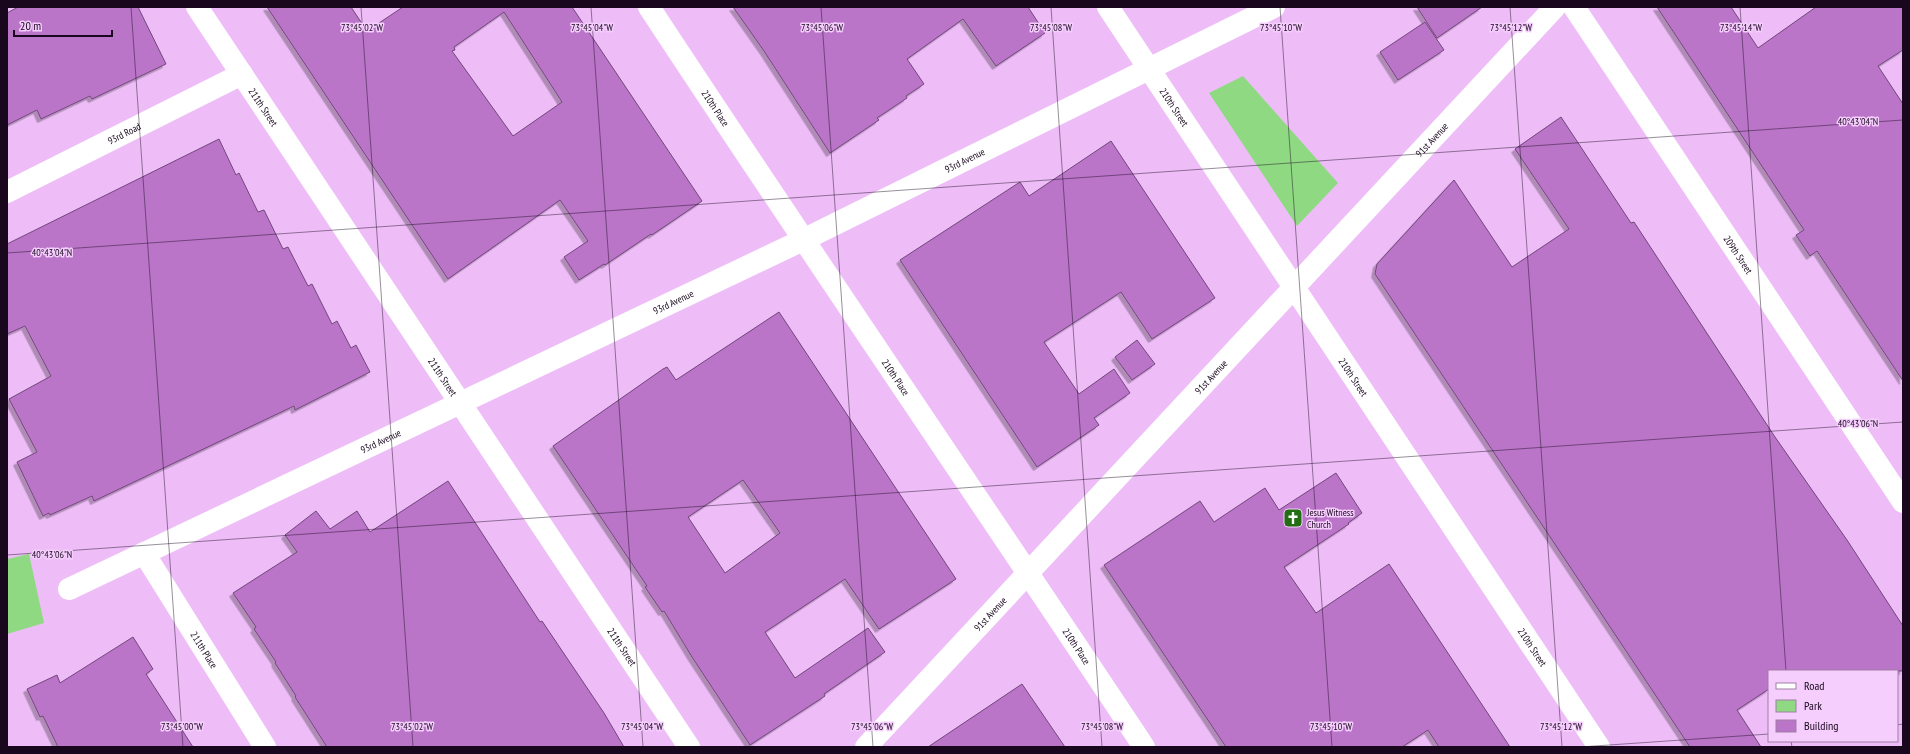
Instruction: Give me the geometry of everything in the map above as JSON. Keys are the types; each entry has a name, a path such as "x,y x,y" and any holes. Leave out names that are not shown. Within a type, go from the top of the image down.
{"street":[{"name":"211th Street","path":"197,7 689,747"},
{"name":"210th Place","path":"649,7 803,240 1144,747"},
{"name":"210th Street","path":"1108,7 1599,747"},
{"name":"93rd Avenue","path":"69,589 803,240 1274,7"},
{"name":"91st Avenue","path":"866,747 1555,7"},
{"name":"209th Street","path":"1574,7 1903,502"},
{"name":"93rd Road","path":"7,192 242,74"},
{"name":"211th Place","path":"144,553 265,747"}],"green space":[{"path":"1243,76 1338,183 1297,226 1209,93"},
{"path":"29,554 44,623 7,634 7,559"}],"building":[{"path":"18,7 138,7 166,64 92,99 90,96 41,119 37,110 7,125 7,13"},
{"path":"267,7 351,7 367,31 403,7 572,7 702,201 652,235 651,234 605,265 604,264 579,280 564,257 588,241 560,200 448,279","holes":["504,12 562,102 513,136 452,51 455,50 454,47"]},
{"path":"733,7 1028,7 1045,33 996,66 963,19 907,59 924,84 906,96 907,98 877,118 879,120 830,153 764,51"},
{"path":"1417,7 1482,7 1437,38"},
{"path":"1657,7 1731,7 1758,48 1816,7 1903,7 1903,50 1878,66 1903,104 1903,381 1817,251 1810,256 1796,235 1804,230"},
{"path":"1425,22 1444,50 1398,80 1380,52"},
{"path":"1561,117 1631,223 1634,222 1775,437 1847,540 1903,626 1903,671 1768,670 1768,690 1737,710 1761,747 1690,747 1375,274 1377,264 1454,180 1512,267 1569,229 1515,149"},
{"path":"219,139 236,175 239,173 258,212 264,210 283,249 288,247 308,286 312,284 332,324 337,321 351,348 356,345 370,372 295,410 294,406 94,501 92,496 50,515 49,513 43,516 17,462 37,452 9,399 51,376 25,326 7,334 7,244"},
{"path":"1111,141 1215,298 1152,339 1121,292 1044,342 1079,394 1114,369 1130,393 1094,418 1099,425 1037,467 900,260 1020,182 1029,196"},
{"path":"779,312 956,579 879,629 845,579 765,632 795,678 868,628 885,652 824,694 825,696 750,745 692,657 664,611 662,612 645,587 647,586 553,446 663,369 667,367 676,380","holes":["743,480 780,533 725,573 688,517"]},
{"path":"1137,340 1155,364 1132,380 1115,357"},
{"path":"1336,473 1362,513 1348,523 1349,524 1284,567 1316,613 1389,564 1510,747 1439,747 1428,730 1402,747 1226,747 1104,565 1200,501 1214,522 1265,488 1279,510"},
{"path":"448,481 540,622 542,621 604,713 624,747 327,747 295,697 296,696 275,663 276,662 254,629 256,627 233,593 297,552 285,535 316,511 330,529 357,511 370,532"},
{"path":"133,637 153,669 146,674 193,747 58,747 43,716 40,717 27,689 57,675 60,683"},
{"path":"1022,684 1065,747 928,747"}],"place":[{"name":"Jesus Witness Church","path":"1293,518"}]}
